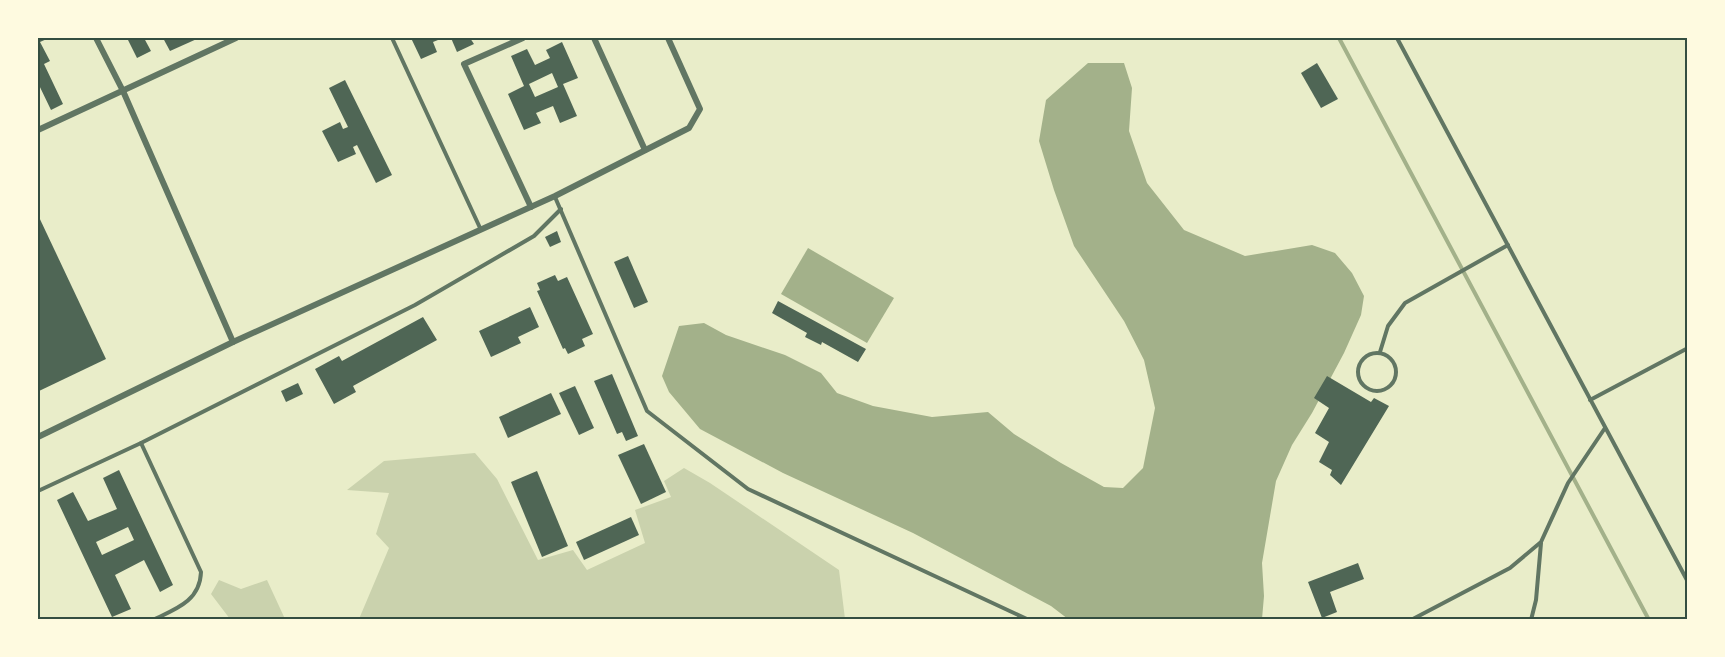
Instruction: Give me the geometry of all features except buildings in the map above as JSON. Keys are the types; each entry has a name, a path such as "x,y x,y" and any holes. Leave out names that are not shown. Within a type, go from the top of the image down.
{"street":[{"path":"96,38 123,91 233,342"},
{"path":"38,130 236,38"},
{"path":"523,38 464,64 531,207"},
{"path":"594,38 645,150"},
{"path":"38,437 233,342 555,196 689,128 700,109 668,38"}],"lane":[{"path":"392,38 481,230"},
{"path":"1397,38 1688,582"},
{"path":"555,196 647,411 748,489 1029,620"},
{"path":"38,491 141,443 415,305 534,236 561,209"},
{"path":"1380,352 1388,326 1405,303 1508,245"},
{"path":"1590,400 1688,348"},
{"path":"1380,352 1386,354 1394,362 1397,374 1395,380 1386,389 1374,391 1359,380 1359,366 1367,355 1380,352"},
{"path":"1531,620 1536,600 1541,542 1568,483 1605,428"},
{"path":"141,443 201,572 200,584 186,604 153,620"},
{"path":"1410,620 1510,568 1541,542"}],"shaded area":[{"path":"1088,63 1124,63 1132,88 1129,131 1147,183 1184,230 1245,256 1312,245 1335,253 1352,273 1364,296 1361,315 1344,353 1292,445 1276,481 1262,563 1264,596 1262,619 1068,619 1051,606 913,533 783,473 700,429 669,392 662,376 679,326 704,323 726,335 785,355 821,373 837,393 873,406 932,417 988,412 1014,434 1061,463 1104,487 1123,488 1143,468 1155,408 1144,360 1124,321 1074,246 1039,141 1046,100"},
{"path":"808,248 894,298 867,343 781,294"},
{"path":"475,453 497,479 538,560 573,550 587,570 645,543 635,510 671,497 664,481 684,468 839,570 845,619 359,619 389,548 376,534 389,493 347,490 384,461"},
{"path":"219,580 241,589 267,580 285,619 230,619 211,594"}],"waterway":[{"path":"1339,38 1649,620"}]}
